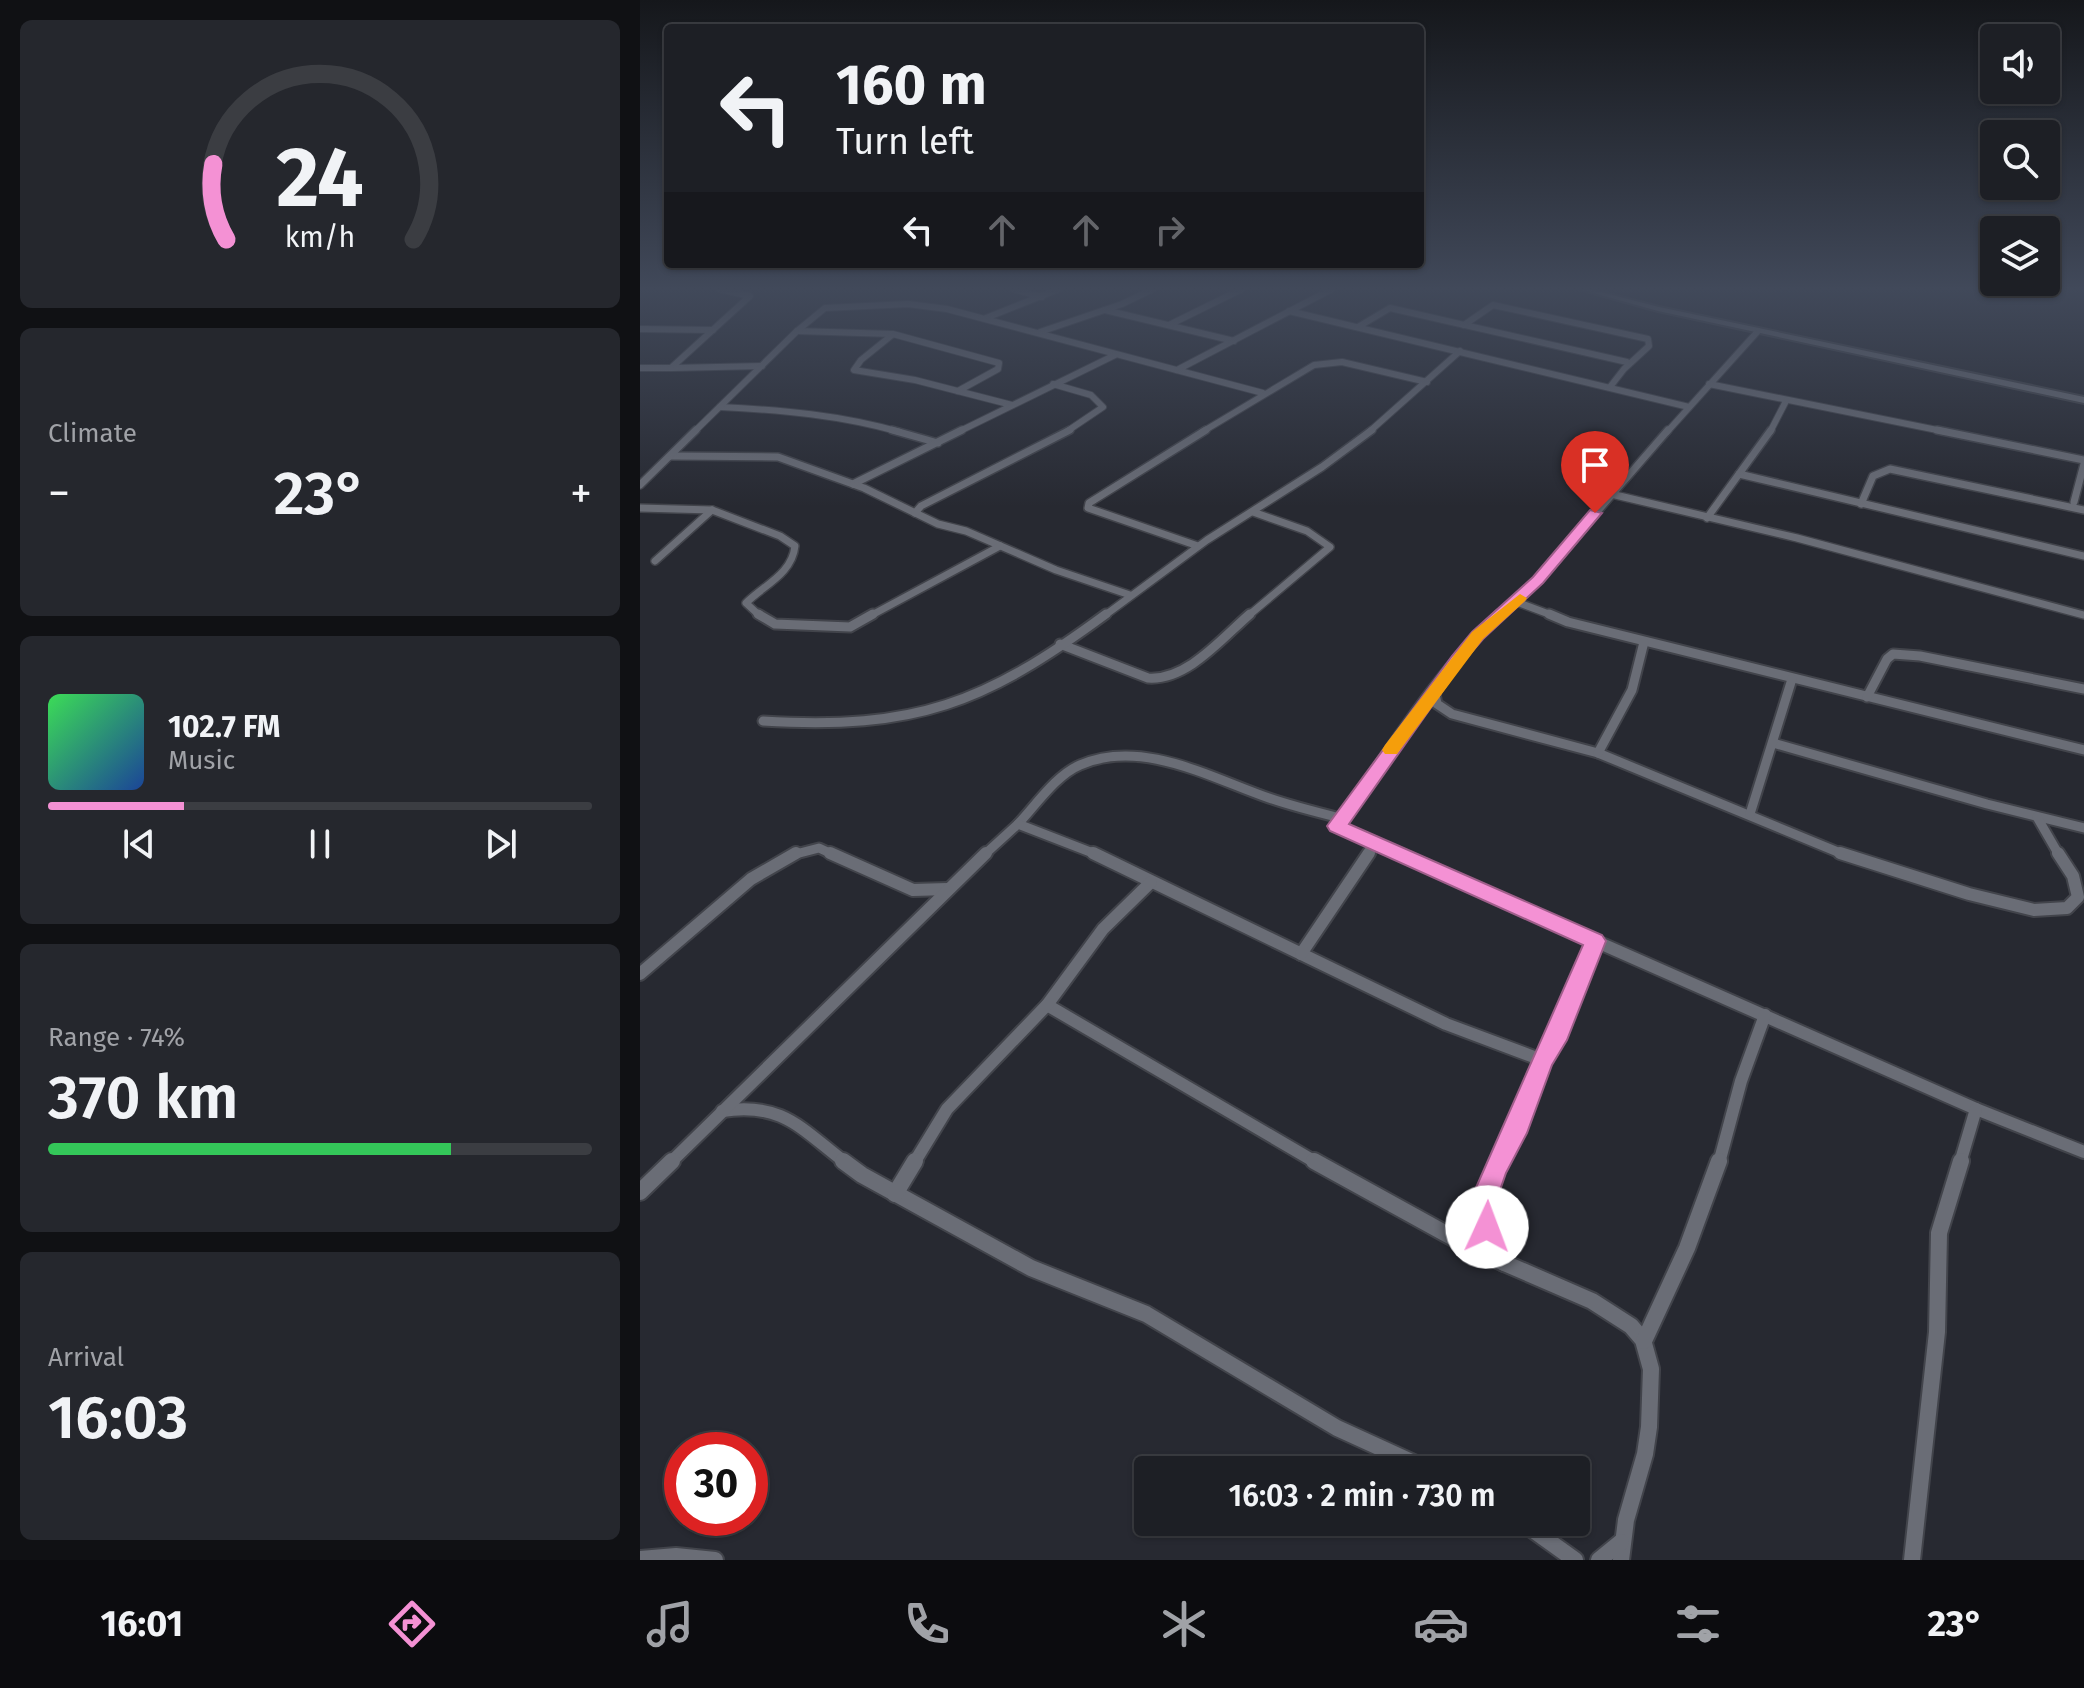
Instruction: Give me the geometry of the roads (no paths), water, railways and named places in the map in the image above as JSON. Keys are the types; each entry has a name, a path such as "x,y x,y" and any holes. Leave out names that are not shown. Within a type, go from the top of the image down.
{"main road":[{"path":"1904,362 2084,400"}],"street":[{"path":"671,368 678,362"},
{"path":"640,485 768,362"},
{"path":"860,362 854,370 1012,405"},
{"path":"958,391 998,369 999,363 995,362"},
{"path":"853,484 1100,362"},
{"path":"1143,362 1263,393"},
{"path":"1177,370 1193,362"},
{"path":"1198,546 1093,511 1088,508 1089,503 1263,393 1314,365 1331,362"},
{"path":"1339,362 1427,382"},
{"path":"763,721 851,723 919,715 984,691 1060,644 1198,546 1361,439 1449,362"},
{"path":"1505,362 1689,407"},
{"path":"1610,387 1627,362"},
{"path":"1730,362 1517,602 1477,636 1434,689 1337,826 1976,1109 2084,1152"},
{"path":"640,368 733,369 764,366"},
{"path":"915,513 931,501 1082,424 1103,407 1091,395 1053,384"},
{"path":"1709,384 2084,462 2074,502"},
{"path":"1707,518 1766,440 1786,401"},
{"path":"720,407 797,411 853,419 938,443"},
{"path":"671,456 771,455 853,484 915,513 1056,570 1130,595"},
{"path":"1861,504 1869,478 1877,470 1890,469 2084,510"},
{"path":"1739,474 2084,556"},
{"path":"1611,494 2003,591 2084,615"},
{"path":"2063,505 2074,502"},
{"path":"2074,502 2084,510"},
{"path":"640,508 712,510 780,536 795,546 796,555 787,567 746,603 763,619 794,627 856,626 1000,546"},
{"path":"655,561 712,510"},
{"path":"1060,644 1148,678 1162,679 1188,667 1330,547 1326,539 1253,512"},
{"path":"1517,602 1568,622 1644,642 2084,750"},
{"path":"1598,753 1632,690 1644,642"},
{"path":"1867,697 1887,659 1893,654 1920,656 2084,689"},
{"path":"1750,814 1792,679"},
{"path":"1434,689 1437,704 1452,714 1598,753 1863,862 2034,910 2067,908 2078,897 2078,884 2060,861 2037,817"},
{"path":"1773,743 2084,828"},
{"path":"640,1192 1077,765 1106,757 1152,759 1340,818"},
{"path":"1018,824 1090,851 1446,1024 1542,1060"},
{"path":"1301,954 1374,845"},
{"path":"640,974 744,885 785,855 805,848 819,848 913,890 948,889"},
{"path":"895,1194 947,1109 1047,1005 1103,929 1151,882"},
{"path":"1505,1265 1490,1241 1484,1199 1595,941"},
{"path":"1047,1005 1367,1192 1401,1206 1476,1251 1604,1306 1644,1341 1651,1363 1646,1449 1621,1551 1599,1560"},
{"path":"1644,1341 1692,1234 1719,1162 1741,1081 1765,1015"},
{"path":"722,1111 749,1107 779,1113 862,1175 895,1194 1031,1268 1146,1314 1337,1428 1398,1456"},
{"path":"1912,1560 1930,1418 1937,1332 1939,1233 1976,1109"},
{"path":"1476,1251 1490,1241"},
{"path":"1542,1536 1575,1560"},
{"path":"640,1559 676,1556 715,1560"}]}
